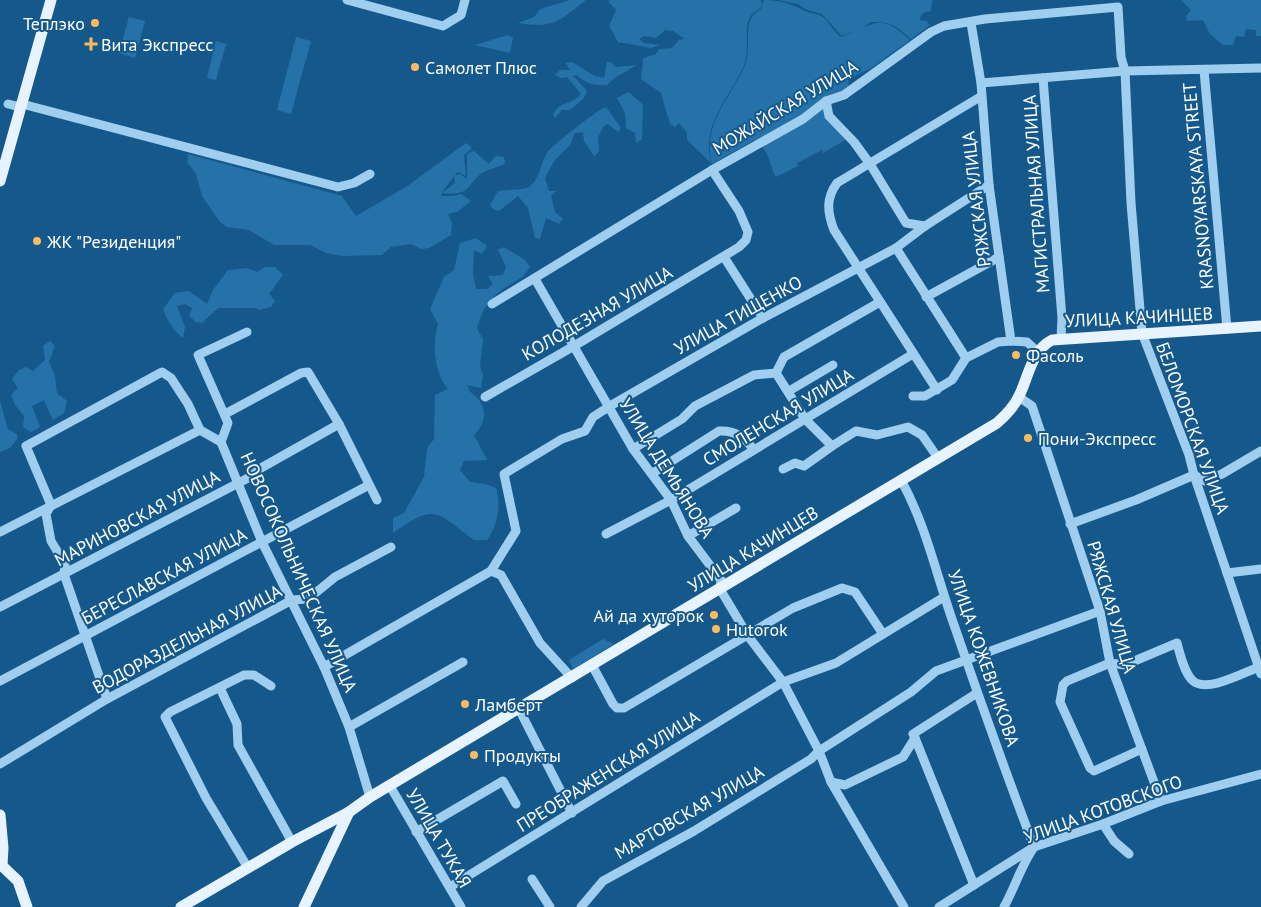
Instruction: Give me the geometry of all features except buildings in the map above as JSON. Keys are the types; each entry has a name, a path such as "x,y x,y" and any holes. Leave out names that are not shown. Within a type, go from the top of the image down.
{"main road":[{"path":"0,181 51,0"},
{"name":"УЛИЦА КАЧИНЦЕВ","path":"304,907 349,812 370,797 997,423 1009,412 1019,397 1037,351 1043,345 1061,338 1261,326"},
{"path":"180,907 292,842 349,812"},
{"path":"0,815 3,843 1,865 18,881 27,907"}],"street":[{"path":"347,0 443,26 461,15 465,0"},
{"name":"МОЖАЙСКАЯ УЛИЦА","path":"492,304 712,170 803,119 826,101 844,95 931,32 944,26 972,23 985,19 1118,7"},
{"name":"БЕЛОМОРСКАЯ УЛИЦА","path":"1118,7 1121,57 1125,71 1142,333 1189,456 1260,671"},
{"name":"РЯЖСКАЯ УЛИЦА","path":"972,23 990,185 1011,340"},
{"path":"980,83 1125,71 1261,68"},
{"name":"KRASNOYARSKAYA STREET","path":"1204,70 1227,329"},
{"name":"МАГИСТРАЛЬНАЯ УЛИЦА","path":"1044,78 1062,318 1061,338"},
{"path":"937,390 857,268 830,219 829,194 837,183 980,97"},
{"path":"826,101 829,116 854,142 870,164 906,223 925,226"},
{"path":"8,104 16,106 22,104 338,187 354,183 370,174"},
{"name":"КОЛОДЕЗНАЯ УЛИЦА","path":"485,397 724,257 746,240 748,232 738,211 712,170"},
{"name":"УЛИЦА ТИЩЕНКО","path":"491,571 516,532 504,474 562,439 585,431 594,417 610,406 764,318 896,248 925,226 990,185"},
{"path":"896,248 966,358"},
{"path":"724,257 764,318"},
{"path":"926,297 999,257"},
{"name":"УЛИЦА ДЕМЬЯНОВА","path":"534,279 634,449 654,473 671,500 688,536 720,580 720,589 748,636 783,682 819,751 831,782 904,907"},
{"path":"776,373 784,357 880,302"},
{"path":"221,442 228,422 198,355 247,332"},
{"path":"913,396 925,396 937,390 952,380 966,358 998,342 1011,340 1026,342 1037,351"},
{"name":"СМОЛЕНСКАЯ УЛИЦА","path":"606,534 671,500 913,354"},
{"path":"789,392 833,365"},
{"path":"0,532 200,430 188,404 171,378 162,372 26,446 51,505"},
{"path":"225,414 301,373 308,372 339,424 377,500"},
{"path":"776,373 805,419 832,446"},
{"path":"634,449 682,418 695,406 754,376 776,373"},
{"name":"РЯЖСКАЯ УЛИЦА","path":"1019,397 1032,406 1100,611 1110,663 1161,801"},
{"name":"МАРИНОВСКАЯ УЛИЦА","path":"0,607 237,484 339,424"},
{"path":"783,469 795,463 804,466 856,431 877,435 908,427 922,435 938,458"},
{"name":"НОВОСОКОЛЬНИЧЕСКАЯ УЛИЦА","path":"200,430 221,442 262,542 324,666 349,727 370,797"},
{"path":"654,473 701,440 719,431 728,430 739,435 748,441 753,449"},
{"path":"1070,524 1136,500 1194,475 1204,481 1222,474 1261,451"},
{"name":"УЛИЦА КОЖЕВНИКОВА","path":"901,480 916,509 977,693 1034,847"},
{"name":"БЕРЕСЛАВСКАЯ УЛИЦА","path":"0,681 369,485"},
{"path":"51,505 46,514 52,542 66,564 64,574 106,700"},
{"path":"688,536 736,508"},
{"name":"ВОДОРАЗДЕЛЬНАЯ УЛИЦА","path":"0,764 106,700 292,600 308,599 335,578 391,547"},
{"path":"1227,573 1261,569"},
{"path":"324,666 491,571 501,575 540,643 572,678"},
{"path":"592,665 613,704 617,708 624,708 793,608 842,588 855,592 883,634"},
{"name":"ПРЕОБРАЖЕНСКАЯ УЛИЦА","path":"450,888 783,682 836,663 944,597"},
{"name":"МАРТОВСКАЯ УЛИЦА","path":"581,907 602,881 724,813 811,759 819,751 912,692 936,671 1100,611"},
{"path":"1142,749 1094,770 1090,768 1060,702 1063,685 1067,681 1110,663 1124,664 1177,643 1192,680 1202,686 1260,671"},
{"path":"349,727 463,662"},
{"path":"248,868 206,798 165,719 170,712 244,675 258,677 271,686"},
{"path":"220,688 237,724 238,745 292,842"},
{"path":"831,782 845,785 903,757 914,738 913,734 977,693"},
{"path":"519,709 572,813"},
{"path":"914,738 974,885"},
{"name":"УЛИЦА КОТОВСКОГО","path":"939,907 1034,847 1103,824 1161,801 1261,774"},
{"path":"416,832 504,781 516,804"},
{"name":"УЛИЦА ТУКАЯ","path":"390,786 461,907"},
{"path":"1103,824 1114,840 1129,854"},
{"path":"1004,907 1015,887 1022,865 1034,847"},
{"path":"532,879 550,907"}],"shaded area":[{"path":"570,0 586,0 555,22 540,25 518,23 534,17 540,9"},
{"path":"761,0 762,6 749,19 747,52 744,65 713,125 709,150 712,164 687,140 687,133 679,123 675,127 670,124 661,93 641,79 643,59 655,55 659,49 672,48 679,40 685,39 673,31 665,30 656,38 644,36 639,39 644,43 660,45 651,48 618,42 609,26 616,10 608,1"},
{"path":"764,0 785,3 817,14 826,19 836,33 842,37 870,25 883,23 899,31 910,40 871,68 848,79 849,86 843,93 826,101 828,117 847,139 823,153 822,150 797,163 798,166 776,177 765,151 758,143 753,141 712,164 710,149 711,136 719,112 745,65 751,19 761,9"},
{"path":"779,0 932,0 931,11 923,13 919,20 926,21 930,25 911,39 893,25 877,22 870,22 862,29 842,36 822,14 805,9 798,4"},
{"path":"1181,0 1261,0 1261,36 1256,36 1256,30 1246,29 1244,37 1236,36 1233,45 1223,45 1210,34 1203,20 1187,21 1186,16 1191,10"},
{"path":"129,17 145,21 135,58 119,53"},
{"path":"508,35 513,38 510,53 475,45"},
{"path":"296,37 311,41 291,114 277,110"},
{"path":"216,41 226,44 216,80 207,78"},
{"path":"572,62 595,76 604,78 607,62 611,62 616,67 637,65 616,77 607,85 594,84 576,75 573,76 587,91 584,98 570,110 562,110 555,118 553,115 559,107 581,94 567,77 561,78 555,75 560,70 570,70 566,63"},
{"path":"629,92 643,105 642,139 636,143 635,133 626,128 625,113 617,98"},
{"path":"606,107 621,128 618,132 608,124 604,126 598,137 599,152 594,156 584,141 583,132 575,133 570,145 554,161 545,178 549,191 556,191 551,196 555,212 563,219 559,224 546,218 540,239 535,238 528,208 518,196 499,211 494,210 490,205 498,191 529,187 540,171 550,149 585,120"},
{"path":"466,143 472,148 464,155 466,176 458,172 441,196 461,194 471,201 457,212 448,214 452,223 451,235 429,248 421,249 411,244 391,247 382,255 342,256 326,253 310,245 274,245 249,230 227,227 220,222 202,196 196,174 187,162 188,154 342,196 356,216 406,187"},
{"path":"474,151 489,164 496,156 504,157 505,164 482,173 467,189 459,193 442,193 455,183 454,176 460,174 467,179 467,154"},
{"path":"476,238 487,246 482,254 474,250 473,274 476,289 487,289 493,284 488,276 503,275 506,267 498,250 504,247 525,260 530,267 522,277 495,296 484,310 477,329 483,339 480,366 483,376 481,388 467,385 470,392 482,405 484,418 474,435 487,460 464,461 460,470 470,482 496,488 498,508 496,522 487,540 474,540 443,517 435,514 418,517 393,533 393,518 404,513 424,477 427,448 434,439 435,395 448,389 437,367 435,340 438,324 430,309 444,277 454,270 460,243"},
{"path":"265,267 275,267 283,275 269,294 275,301 271,307 260,310 255,308 218,308 202,323 196,322 189,316 192,308 185,304 177,306 185,327 183,338 168,321 163,309 175,293 189,291 207,304 213,290 228,270 247,268 257,272"},
{"path":"50,341 55,346 49,362 55,376 57,393 67,401 64,413 53,420 44,400 32,406 40,427 31,432 23,427 24,416 15,405 11,395 18,388 12,379 19,370 26,367 33,371 45,360 43,346"},
{"path":"0,401 8,429 17,434 17,439 10,448 0,452"},
{"path":"603,639 614,644 573,669 569,660"}],"place":[{"name":"Теплэко","path":"95,23"},
{"name":"Вита Экспресс","path":"91,44"},
{"name":"Самолет Плюс","path":"415,67"},
{"name":"ЖК \"Резиденция\"","path":"37,241"},
{"name":"Фасоль","path":"1016,355"},
{"name":"Пони-Экспресс","path":"1028,438"},
{"name":"Ай да хуторок","path":"714,615"},
{"name":"Hutorok","path":"716,629"},
{"name":"Ламберт","path":"465,704"},
{"name":"Продукты","path":"474,755"}]}
